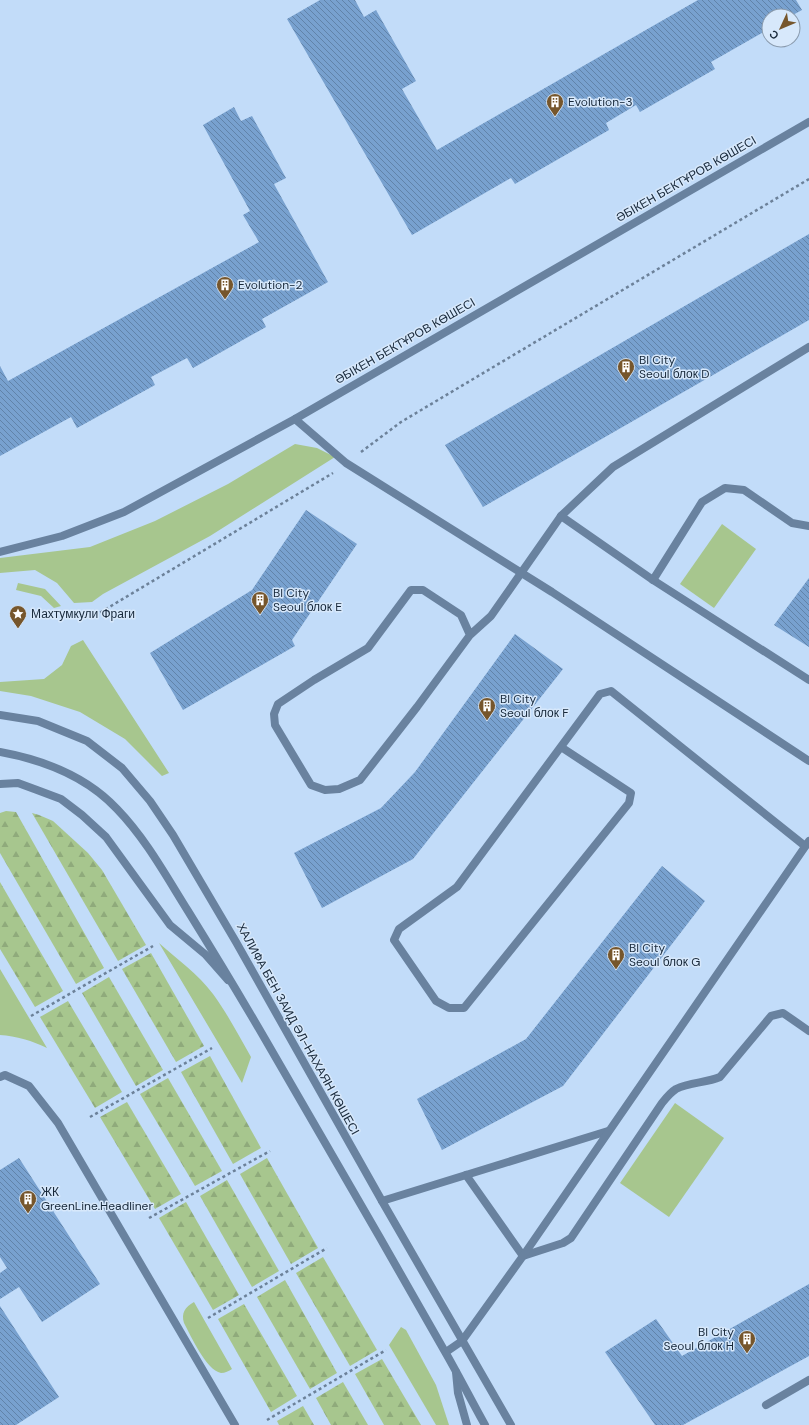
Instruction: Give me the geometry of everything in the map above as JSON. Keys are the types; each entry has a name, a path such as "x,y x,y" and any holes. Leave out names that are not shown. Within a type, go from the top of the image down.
{"street":[{"name":"ӘБІКЕН БЕКТҰРОВ КӨШЕСІ","path":"0,552 62,536 124,512 295,419 809,122"},
{"path":"470,635 461,615 423,590 411,590 368,648 314,680 278,704 274,714 275,725 311,785 325,790 339,790 360,780 417,707 470,635 491,616 561,516 613,467 809,346"},
{"path":"295,419 346,463 552,592 809,761"},
{"path":"653,580 702,502 725,488 744,490 792,523 809,526"},
{"path":"561,516 653,580 809,680"},
{"path":"446,1352 462,1342 808,846 611,690 600,694 457,887 399,928 394,940 436,1001 449,1008 464,1008 629,803 631,793 561,747"},
{"name":"ХАЛИФА БЕН ЗАИД ӘЛ-НАХАЯН КӨШЕСІ","path":"0,715 38,721 86,741 122,768 150,801 173,835 236,942 462,1342 512,1425"},
{"path":"0,752 52,765 77,778 99,792 117,809 140,836 161,867 240,997 446,1352 485,1425"},
{"path":"0,784 18,783 37,790 61,800 82,815 106,837 126,862 170,925 206,955 229,981 240,997"},
{"path":"522,1256 563,1243 571,1238 662,1102 675,1090 691,1084 710,1081 720,1077 771,1016 783,1013 809,1031"},
{"path":"0,1077 5,1075 29,1086 58,1123 235,1425"},
{"path":"382,1201 608,1131"},
{"path":"466,1175 522,1256"},
{"path":"456,1371 458,1393 467,1425"},
{"path":"766,1405 809,1380"}],"path":[{"path":"77,617 96,615 326,478 401,422 809,179"},
{"path":"31,1016 153,946"},
{"path":"90,1117 212,1048"},
{"path":"149,1218 270,1151"},
{"path":"208,1318 327,1248"},
{"path":"267,1420 386,1350"}],"green space":[{"path":"295,444 317,448 335,457 210,536 103,594 92,602 74,603 57,583 35,570 0,573 0,558 90,547 155,521 228,484"},
{"path":"722,524 756,549 714,608 680,584"},
{"path":"18,583 45,589 61,606 54,608 41,596 16,590"},
{"path":"83,640 169,773 162,776 125,739 80,712 31,696 0,691 0,682 44,679 62,665 71,646"},
{"path":"6,811 16,812 104,968 76,984 0,853 0,813"},
{"path":"32,813 53,821 88,853 102,870 146,945 118,961"},
{"path":"0,882 63,991 35,1007 0,949"},
{"path":"159,943 201,980 213,994 228,1017 251,1057 242,1083"},
{"path":"151,953 204,1046 176,1062 122,969"},
{"path":"0,969 47,1048 24,1039 0,1035"},
{"path":"109,977 163,1070 136,1086 82,993"},
{"path":"68,1001 122,1092 95,1108 40,1017"},
{"path":"210,1056 261,1148 233,1164 181,1072"},
{"path":"168,1078 222,1171 195,1186 140,1094"},
{"path":"127,1102 181,1194 155,1209 100,1117"},
{"path":"675,1103 724,1138 669,1217 620,1183"},
{"path":"267,1158 318,1248 291,1264 240,1174"},
{"path":"227,1180 279,1271 252,1287 200,1196"},
{"path":"186,1202 239,1295 213,1310 159,1218"},
{"path":"323,1257 377,1350 350,1366 296,1273"},
{"path":"285,1280 337,1373 310,1389 257,1297"},
{"path":"194,1302 232,1369 224,1373 215,1371 210,1366 195,1344 184,1323 183,1313 188,1306"},
{"path":"244,1304 297,1396 271,1412 218,1319"},
{"path":"401,1327 406,1330 436,1385 449,1425 436,1425 389,1345"},
{"path":"382,1359 421,1425 384,1425 355,1374"},
{"path":"343,1382 368,1425 331,1425 316,1398"},
{"path":"303,1406 314,1425 279,1425 277,1421"}],"building":[{"name":"Evolution-3","path":"320,0 355,0 364,17 376,10 416,81 402,89 437,150 698,0 796,0 801,8 761,8 761,34 711,62 715,69 640,112 636,105 606,123 609,130 515,184 511,178 412,235 287,19"},
{"name":"Evolution-2","path":"234,107 241,121 252,116 286,178 274,184 328,282 262,319 266,327 193,368 187,358 151,377 155,385 77,428 71,417 0,456 0,366 8,381 259,242 243,215 250,211 203,125"},
{"name":"BI City Seoul блок D","path":"809,234 809,320 483,507 445,445"},
{"name":"BI City Seoul блок E","path":"306,510 357,544 292,640 295,646 183,710 150,653 252,590"},
{"path":"809,578 809,647 774,625"},
{"name":"BI City Seoul блок F","path":"515,634 563,669 413,859 322,908 294,853 381,808 415,772"},
{"name":"BI City Seoul блок G","path":"662,866 705,901 563,1086 442,1150 417,1099 526,1039"},
{"name":"ЖК GreenLine.Headliner","path":"19,1158 100,1284 42,1322 19,1287 0,1299 0,1273 7,1268 0,1257 0,1170"},
{"name":"BI City Seoul блок H","path":"809,1284 809,1356 683,1425 655,1425 605,1352 656,1319 682,1356"},
{"path":"0,1306 59,1397 16,1425 0,1425"}],"place":[{"name":"Evolution-3","path":"555,117"},
{"name":"Evolution-2","path":"225,300"},
{"name":"BI City Seoul блок D","path":"626,382"},
{"name":"BI City Seoul блок E","path":"260,615"},
{"name":"Махтумкули Фраги","path":"18,629"},
{"name":"BI City Seoul блок F","path":"487,721"},
{"name":"BI City Seoul блок G","path":"616,970"},
{"name":"ЖК GreenLine.Headliner","path":"28,1214"},
{"name":"BI City Seoul блок H","path":"747,1354"}]}
